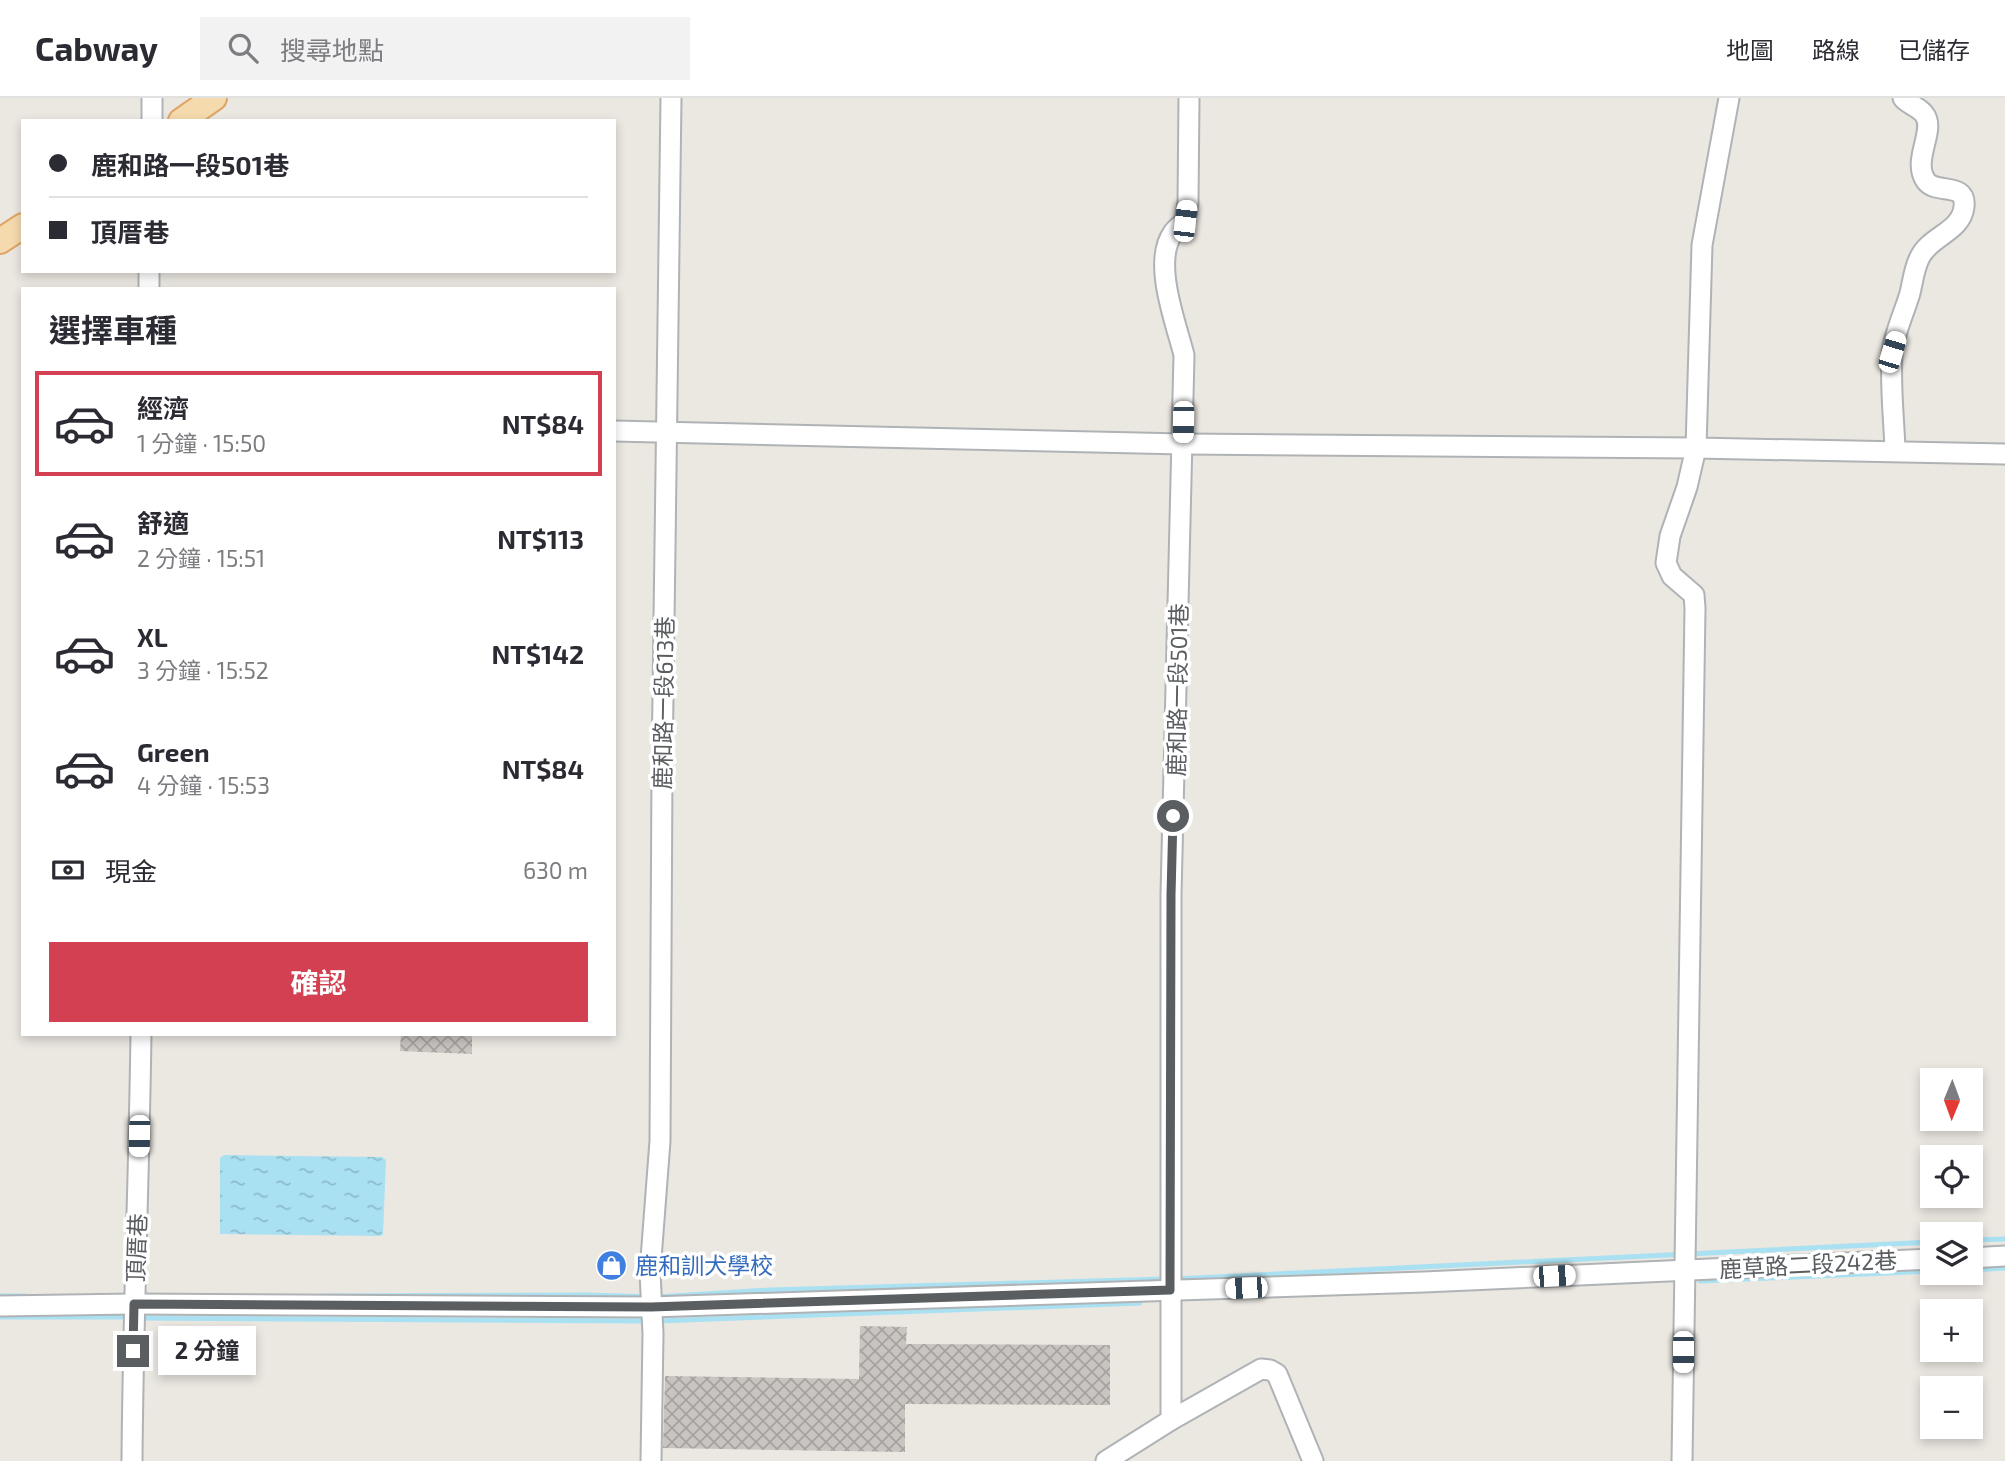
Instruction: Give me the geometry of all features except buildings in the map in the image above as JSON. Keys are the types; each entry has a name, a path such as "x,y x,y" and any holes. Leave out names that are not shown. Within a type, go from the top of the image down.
{"main road":[{"path":"184,119 214,98"},
{"path":"0,241 21,227"}],"street":[{"path":"152,98 152,119"},
{"name":"鹿和路一段613巷","path":"651,1461 653,1334 650,1272 660,1141 671,98"},
{"name":"鹿和路一段501巷","path":"1171,1420 1171,895 1184,355 1165,278 1166,248 1173,232 1185,221 1188,203 1189,98"},
{"path":"1682,1461 1695,608 1694,594 1672,576 1666,563 1670,536 1687,487 1696,448 1702,245 1730,98"},
{"path":"1895,450 1892,352 1919,258 1928,244 1962,218 1965,204 1958,191 1933,187 1926,181 1920,164 1928,124 1926,116 1903,98"},
{"path":"616,431 1183,444 1895,450 2005,454"},
{"name":"頂厝巷","path":"132,1461 141,1036"},
{"path":"1983,1257 2005,1256"},
{"name":"鹿草路二段242巷","path":"0,1306 134,1294 651,1307 1437,1282 1920,1260"},
{"path":"1106,1461 1261,1369 1277,1374 1313,1461"}],"water":[{"path":"224,1155 382,1157 386,1160 383,1234 220,1234 220,1158"}],"waterway":[{"path":"1983,1240 2005,1239"},
{"path":"1175,1279 1920,1243"},
{"path":"1983,1269 2005,1268"},
{"path":"1700,1281 1920,1272"},
{"path":"322,1296 657,1297 770,1290 1165,1279"},
{"path":"0,1296 25,1296"},
{"path":"658,1321 1140,1303"},
{"path":"0,1317 130,1317"},
{"path":"140,1318 648,1321"}],"place":[{"name":"鹿和訓犬學校","path":"612,1265"}],"route":[{"path":"133,1351 134,1304 651,1307 1170,1290 1173,816"}]}
